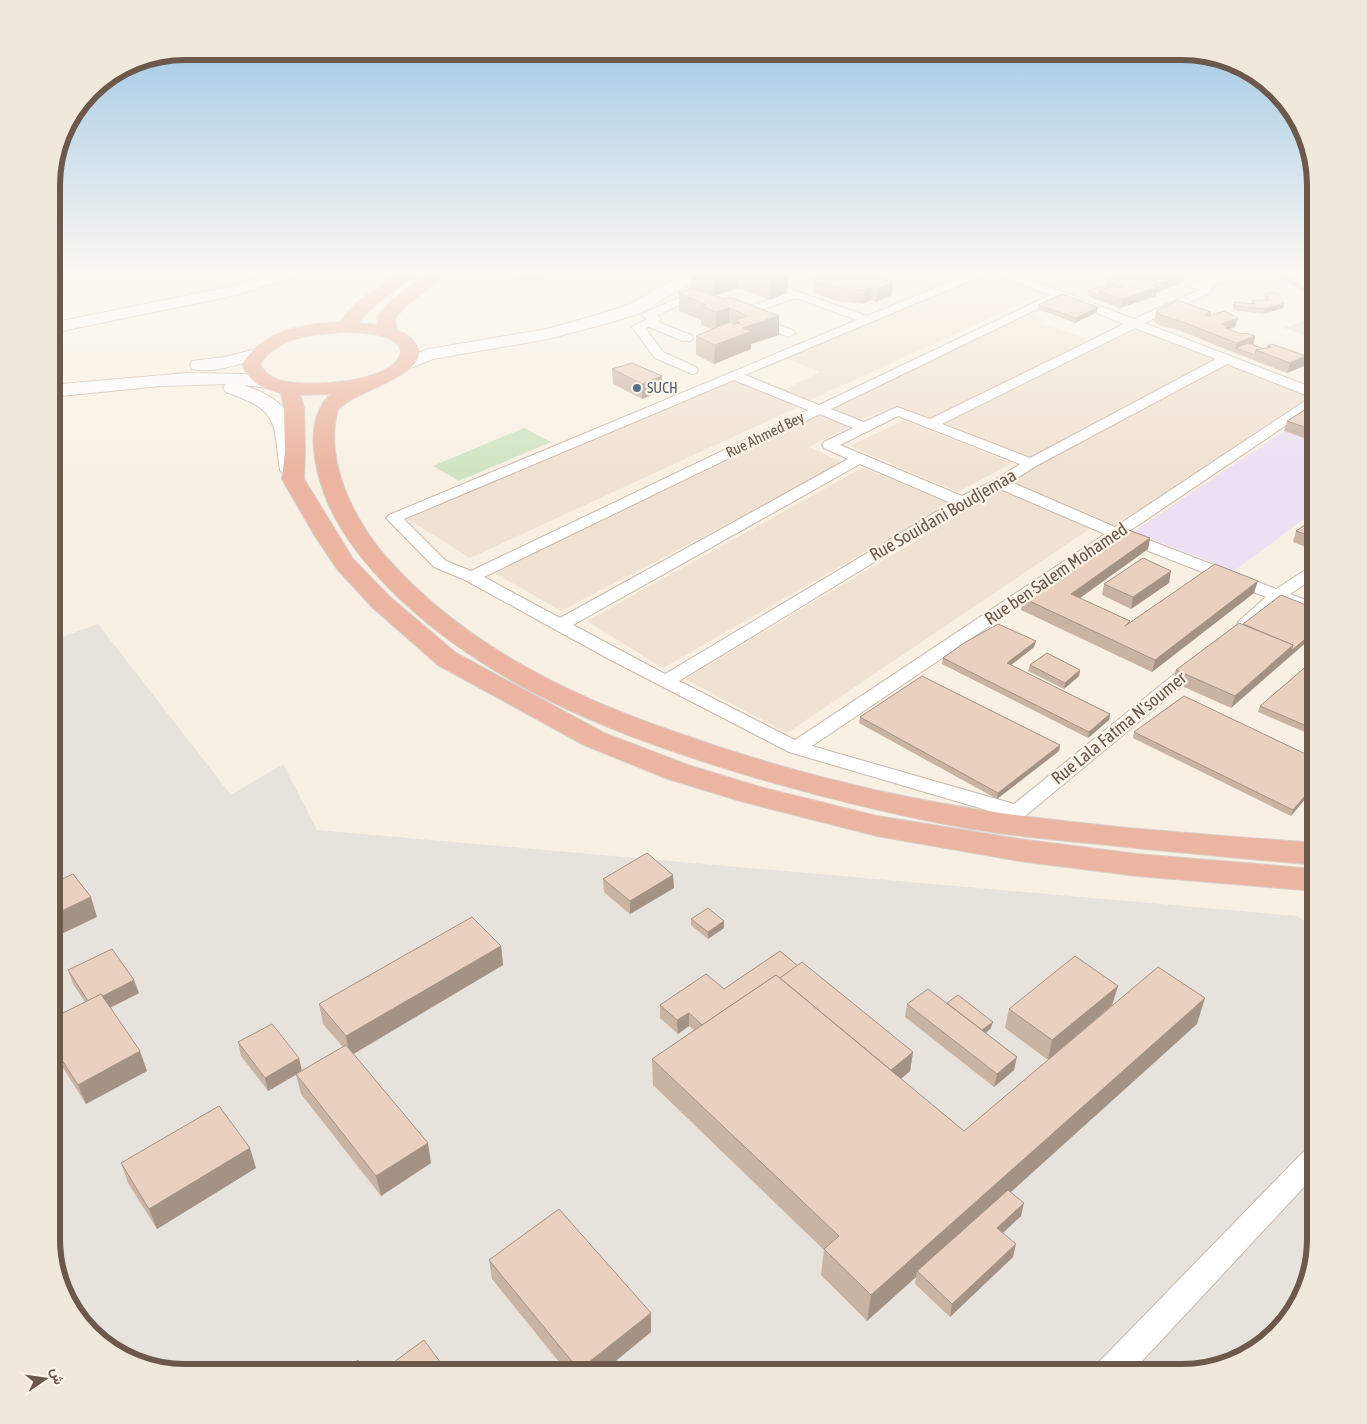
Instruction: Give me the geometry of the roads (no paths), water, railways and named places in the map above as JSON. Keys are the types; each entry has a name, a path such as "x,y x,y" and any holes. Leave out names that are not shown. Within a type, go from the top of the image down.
{"highway":[{"path":"285,337 267,345 256,354 251,364 255,374 278,385 314,390 342,388 368,383"},
{"path":"398,337 409,347 410,355 405,364 390,374 341,396 328,409 325,433 327,463 336,497 372,557 396,582 453,633 501,664 571,700 630,727 778,775 959,817 1156,840 1307,853"},
{"path":"278,385 294,408 295,452 293,479 326,536 345,564 381,602 447,659 594,739 678,772 754,795 878,826 1019,850 1136,865 1307,879"}],"main road":[{"path":"407,337 437,339 463,337"},
{"path":"405,364 429,354 446,350 530,337"},
{"path":"60,385 226,362 256,354"},
{"path":"60,385 240,378 278,385"},
{"path":"182,380 230,388 256,396 271,404 280,415 293,479"}],"street":[{"path":"646,337 659,355 692,370"},
{"path":"796,748 471,577 440,564 394,518 822,337"},
{"name":"Rue Ahmed Bey","path":"471,577 969,337"},
{"path":"932,423 1107,337"},
{"path":"1173,337 1307,390"},
{"name":"Rue Souidani Boudjemaa","path":"666,681 963,502 1000,483 1031,463 1226,358"},
{"path":"732,375 863,427"},
{"name":"Rue ben Salem Mohamed","path":"796,748 1307,405"},
{"path":"963,502 829,445 897,411 1031,463"},
{"path":"561,625 859,459"},
{"path":"1000,483 1117,533 1307,606"},
{"path":"1235,633 1278,595 1307,576"},
{"name":"Rue Lala Fatma N'soumer","path":"796,748 1017,812 1173,682 1206,658"},
{"path":"1119,1364 1307,1165"}],"place":[{"name":"SUCH","path":"637,388"}]}
